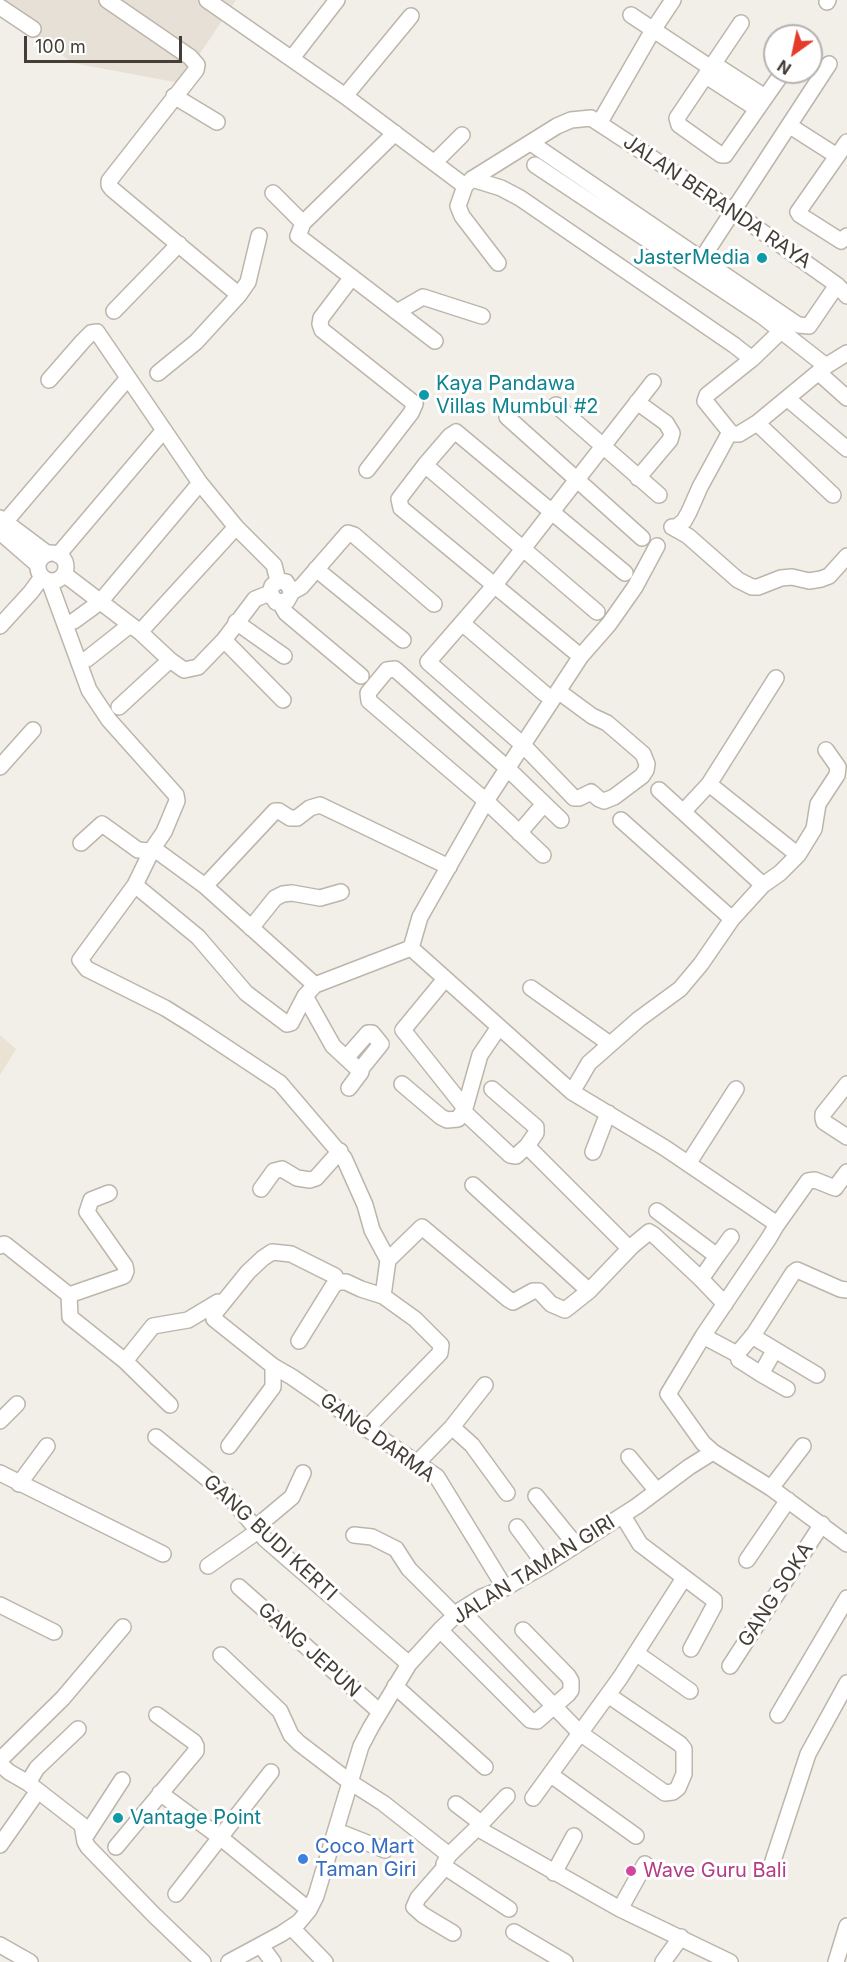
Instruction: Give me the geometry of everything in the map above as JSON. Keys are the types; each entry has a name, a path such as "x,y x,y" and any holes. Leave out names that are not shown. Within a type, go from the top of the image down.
{"street":[{"path":"107,0 197,65 196,70 109,181 112,189 239,295"},
{"path":"207,0 345,96 434,163 469,182 501,188 520,198 752,359"},
{"path":"292,58 337,0"},
{"path":"600,122 673,0"},
{"path":"0,8 33,29"},
{"path":"631,15 761,103"},
{"path":"345,96 411,16"},
{"path":"741,23 677,118 679,125 721,155 725,155 774,84"},
{"path":"701,260 829,64"},
{"path":"174,96 217,122"},
{"name":"JALAN BERANDA RAYA","path":"531,143 557,126 581,117 600,122 733,211 842,291"},
{"path":"790,126 841,153 847,170"},
{"path":"395,133 303,223 298,236 435,341"},
{"path":"434,163 462,135"},
{"path":"498,262 462,216 458,206 469,182 531,143 798,325 809,326 842,291"},
{"path":"841,153 798,212 841,241 847,236"},
{"path":"535,165 782,330 804,349 847,398"},
{"path":"273,193 303,223"},
{"path":"158,373 196,342 239,295 248,282 259,236"},
{"path":"114,311 178,244"},
{"path":"352,277 321,318 321,327 415,404 415,408 367,470"},
{"path":"397,312 423,297 482,316"},
{"path":"782,330 752,359 707,395 705,401 730,432 739,434 757,423 847,352"},
{"path":"49,381 83,341 95,332 100,336 200,483 236,526 274,565 276,592 286,614 361,676"},
{"path":"128,378 1,525 51,569 135,628 170,660 184,670 193,669 224,640 255,599 276,592 286,582 292,592 301,587 345,535 351,534 434,604"},
{"path":"462,623 551,693 607,723 630,741 643,754 647,764 642,776 608,799 599,799 591,792 576,799 523,745 428,662 524,549 653,382"},
{"path":"788,399 847,449"},
{"path":"637,402 666,423 672,433 670,440 638,478"},
{"path":"556,405 658,495"},
{"path":"507,417 642,538"},
{"path":"757,423 833,495"},
{"path":"0,626 51,569 164,430"},
{"path":"574,651 401,508 399,499 425,465 456,432 625,573"},
{"path":"730,432 684,521 674,527 688,536 738,580 752,587 781,578 792,577 809,581 820,579 829,576 847,556"},
{"path":"425,465 597,612"},
{"path":"74,621 100,602 200,483"},
{"path":"87,659 135,628 236,526"},
{"path":"411,948 420,917 486,801 523,745 551,693 609,624 635,586 657,546"},
{"path":"51,569 74,621 96,687 98,705"},
{"path":"51,569 89,690 98,705 131,746 176,795 177,801 164,832 153,848 135,885 80,960 87,969 165,1008 280,1083 340,1151 365,1205 372,1230 388,1260 383,1296"},
{"path":"315,569 403,640"},
{"path":"236,622 284,656"},
{"path":"224,640 283,700"},
{"path":"119,707 170,660"},
{"path":"543,855 486,801 369,701 368,693 387,670 395,669 507,768 561,820"},
{"path":"683,812 709,784 776,678"},
{"path":"0,767 33,730"},
{"path":"572,1092 589,1062 639,1019 680,989 701,964 732,919 763,885 780,873 798,855 814,829 818,804 842,778 838,767 826,750"},
{"path":"709,784 798,855"},
{"path":"659,790 763,885"},
{"path":"519,833 544,804"},
{"path":"205,886 275,811 294,818 320,805 449,867"},
{"path":"621,820 732,919"},
{"path":"81,843 102,824 138,850 149,851 153,848"},
{"path":"153,848 205,886 251,928 310,991 329,1041 360,1070"},
{"path":"135,885 198,937 246,993 286,1024 291,1023 310,991 411,948"},
{"path":"251,928 276,898 283,894 292,893 320,898 341,892"},
{"path":"411,948 572,1092 766,1215 776,1226"},
{"path":"445,979 404,1027 403,1033 464,1109 510,1155 516,1156 527,1146 536,1133 536,1128 492,1089"},
{"path":"531,988 610,1044"},
{"path":"402,1084 441,1117 458,1119 464,1109 480,1055 499,1027"},
{"path":"346,1058 368,1033 372,1033 381,1044 349,1088"},
{"path":"847,1084 823,1118 825,1122 847,1137"},
{"path":"688,1164 736,1089"},
{"path":"593,1152 608,1113"},
{"path":"527,1146 629,1248"},
{"path":"261,1189 274,1172 282,1169 297,1178 310,1180 316,1178 340,1151"},
{"path":"847,1172 835,1188 815,1180 808,1181 703,1336 669,1394 703,1443 713,1452 771,1488 847,1544"},
{"path":"473,1185 590,1291"},
{"path":"69,1295 124,1276 126,1271 125,1266 87,1212 91,1200 109,1193"},
{"path":"657,1211 717,1256"},
{"path":"388,1260 422,1227 513,1302 533,1291 538,1291 551,1305 565,1310 590,1291 629,1248 649,1232 725,1304"},
{"path":"701,1279 731,1237"},
{"path":"0,1246 6,1245 69,1295 70,1317 125,1361 170,1405"},
{"path":"125,1361 153,1326 188,1320 218,1302 222,1304 248,1272 272,1252 291,1254 335,1276 338,1282"},
{"path":"737,1354 797,1270 845,1286"},
{"path":"299,1341 333,1286 338,1282 346,1282 361,1290 383,1296 426,1328 441,1345 440,1353 366,1429"},
{"name":"GANG DARMA","path":"222,1304 214,1314 215,1321 273,1366 437,1477 505,1588"},
{"path":"703,1336 737,1354 739,1360 788,1389"},
{"path":"752,1336 817,1376"},
{"path":"761,1374 774,1351"},
{"path":"229,1446 273,1387 273,1366"},
{"path":"418,1462 452,1427 485,1385"},
{"path":"0,1421 17,1404"},
{"path":"452,1427 472,1445 507,1493"},
{"name":"GANG BUDI KERTI","path":"156,1437 225,1494 256,1529 311,1580 409,1664"},
{"path":"19,1484 47,1446"},
{"path":"771,1488 803,1446"},
{"name":"JALAN TAMAN GIRI","path":"229,1962 292,1928 309,1910 316,1896 337,1831 361,1746 409,1664 440,1630 482,1597 505,1588 623,1516 713,1452"},
{"path":"629,1457 657,1491"},
{"path":"0,1473 163,1554"},
{"path":"207,1566 256,1529 292,1497 303,1473"},
{"path":"536,1496 575,1544"},
{"path":"747,1560 788,1500"},
{"path":"623,1516 640,1544 715,1603 691,1648"},
{"name":"GANG SOKA","path":"730,1666 822,1524"},
{"path":"517,1527 545,1564"},
{"path":"354,1535 372,1537 396,1549 409,1569 459,1613 580,1733 665,1793 673,1792 678,1788 684,1774 686,1758 684,1749 608,1695"},
{"path":"533,1798 608,1695 684,1578"},
{"name":"GANG JEPUN","path":"239,1587 380,1712"},
{"path":"778,1715 847,1598"},
{"path":"0,1605 54,1632"},
{"path":"123,1627 63,1698 0,1762 31,1790 82,1825 88,1847 203,1962"},
{"path":"440,1630 530,1720 537,1721 571,1690 571,1681 523,1630"},
{"path":"636,1653 690,1691"},
{"path":"221,1655 280,1711 291,1735 350,1782 382,1803 447,1861 509,1909"},
{"path":"770,1870 808,1754 847,1683"},
{"path":"395,1686 485,1767"},
{"path":"116,1847 196,1751 194,1742 157,1715"},
{"path":"0,1845 31,1790 38,1768 78,1730"},
{"path":"176,1894 271,1773"},
{"path":"551,1775 636,1836"},
{"path":"85,1837 122,1780"},
{"path":"160,1793 221,1838 309,1910"},
{"path":"453,1933 414,1907 418,1898 447,1861 507,1796"},
{"path":"456,1804 479,1826 554,1873 620,1909 730,1962"},
{"path":"337,1831 385,1850"},
{"path":"554,1873 574,1836"},
{"path":"620,1909 645,1864"},
{"path":"836,1962 847,1926"},
{"path":"292,1928 325,1962"},
{"path":"514,1932 564,1962"},
{"path":"663,1962 681,1937"},
{"path":"0,1945 30,1962"},
{"path":"261,1946 273,1962"}],"shaded area":[{"path":"0,0 236,0 180,83 73,63 0,11"},
{"path":"0,1035 16,1049 0,1075"}],"place":[{"name":"JasterMedia","path":"762,258"},
{"name":"Kaya Pandawa Villas Mumbul #2","path":"424,395"},
{"name":"Vantage Point","path":"118,1818"},
{"name":"Coco Mart Taman Giri","path":"303,1859"},
{"name":"Wave Guru Bali","path":"631,1871"}]}
